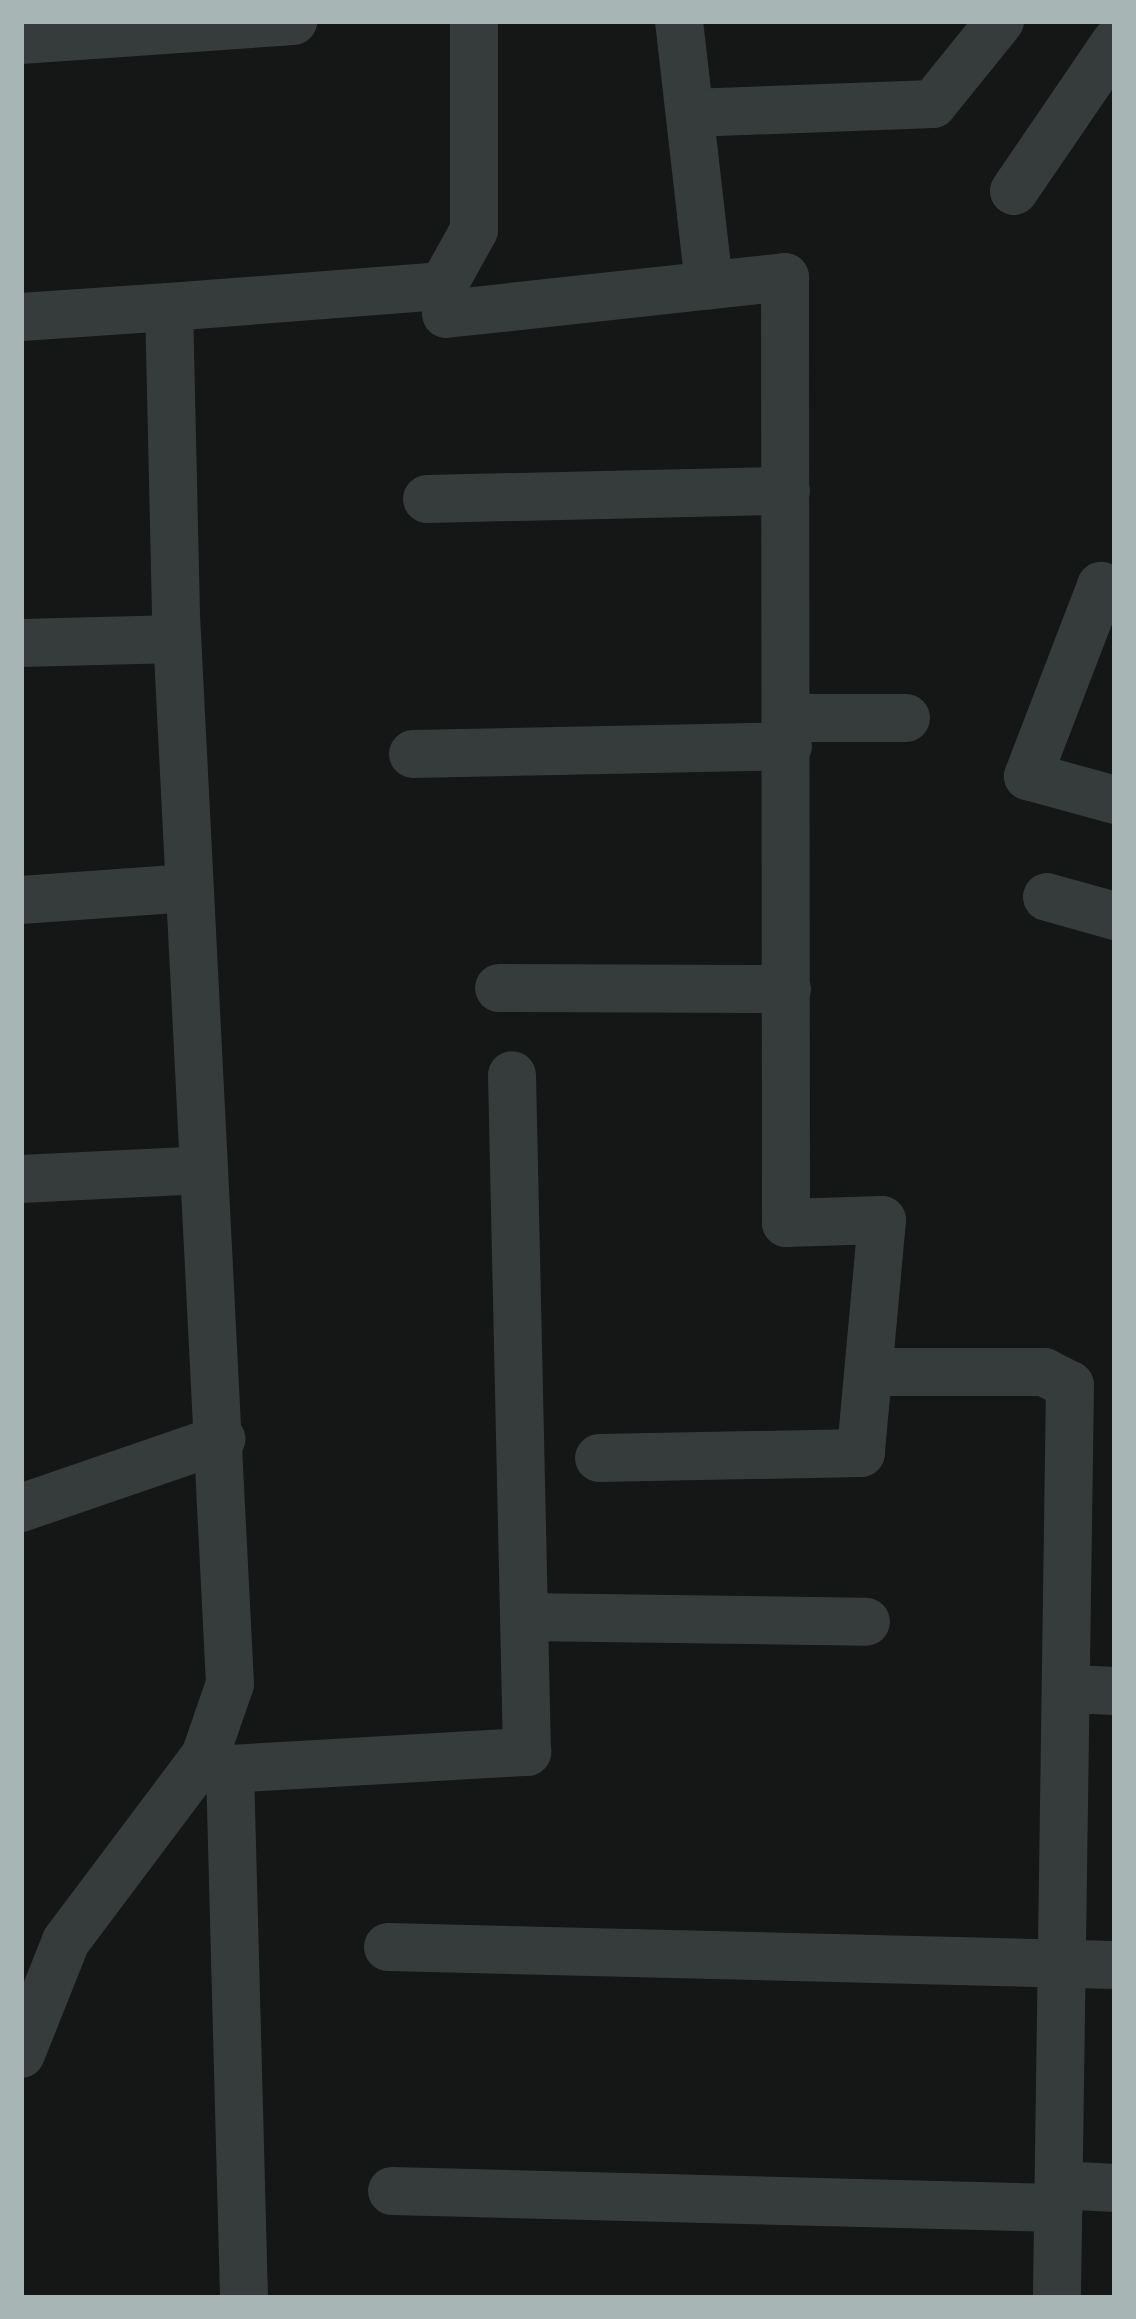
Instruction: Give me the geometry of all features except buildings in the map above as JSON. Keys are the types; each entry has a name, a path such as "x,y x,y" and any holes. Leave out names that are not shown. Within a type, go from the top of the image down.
{"street":[{"path":"21,40 293,21"},
{"path":"21,317 443,286 474,230 474,21"},
{"path":"680,21 710,285"},
{"path":"690,113 933,104 1000,21"},
{"path":"1014,191 1115,43"},
{"path":"446,314 785,277 786,1222 882,1220 861,1453 598,1458"},
{"path":"169,307 177,639 230,1684 212,1770 244,2298"},
{"path":"428,500 786,491"},
{"path":"1115,591 1101,586 1028,776 1115,800"},
{"path":"21,643 177,639"},
{"path":"413,754 788,732 906,718"},
{"path":"21,900 189,888"},
{"path":"1047,897 1115,916"},
{"path":"499,988 787,989"},
{"path":"21,2054 67,1941 212,1770 527,1752 512,1075"},
{"path":"21,1179 203,1170"},
{"path":"869,1372 1044,1372 1070,1385 1095,1437 1093,1690 1064,1965 1057,2298"},
{"path":"21,1508 221,1439"},
{"path":"524,1617 866,1622"},
{"path":"388,1947 1115,1965"},
{"path":"392,2191 1059,2196 1115,2188"}]}
